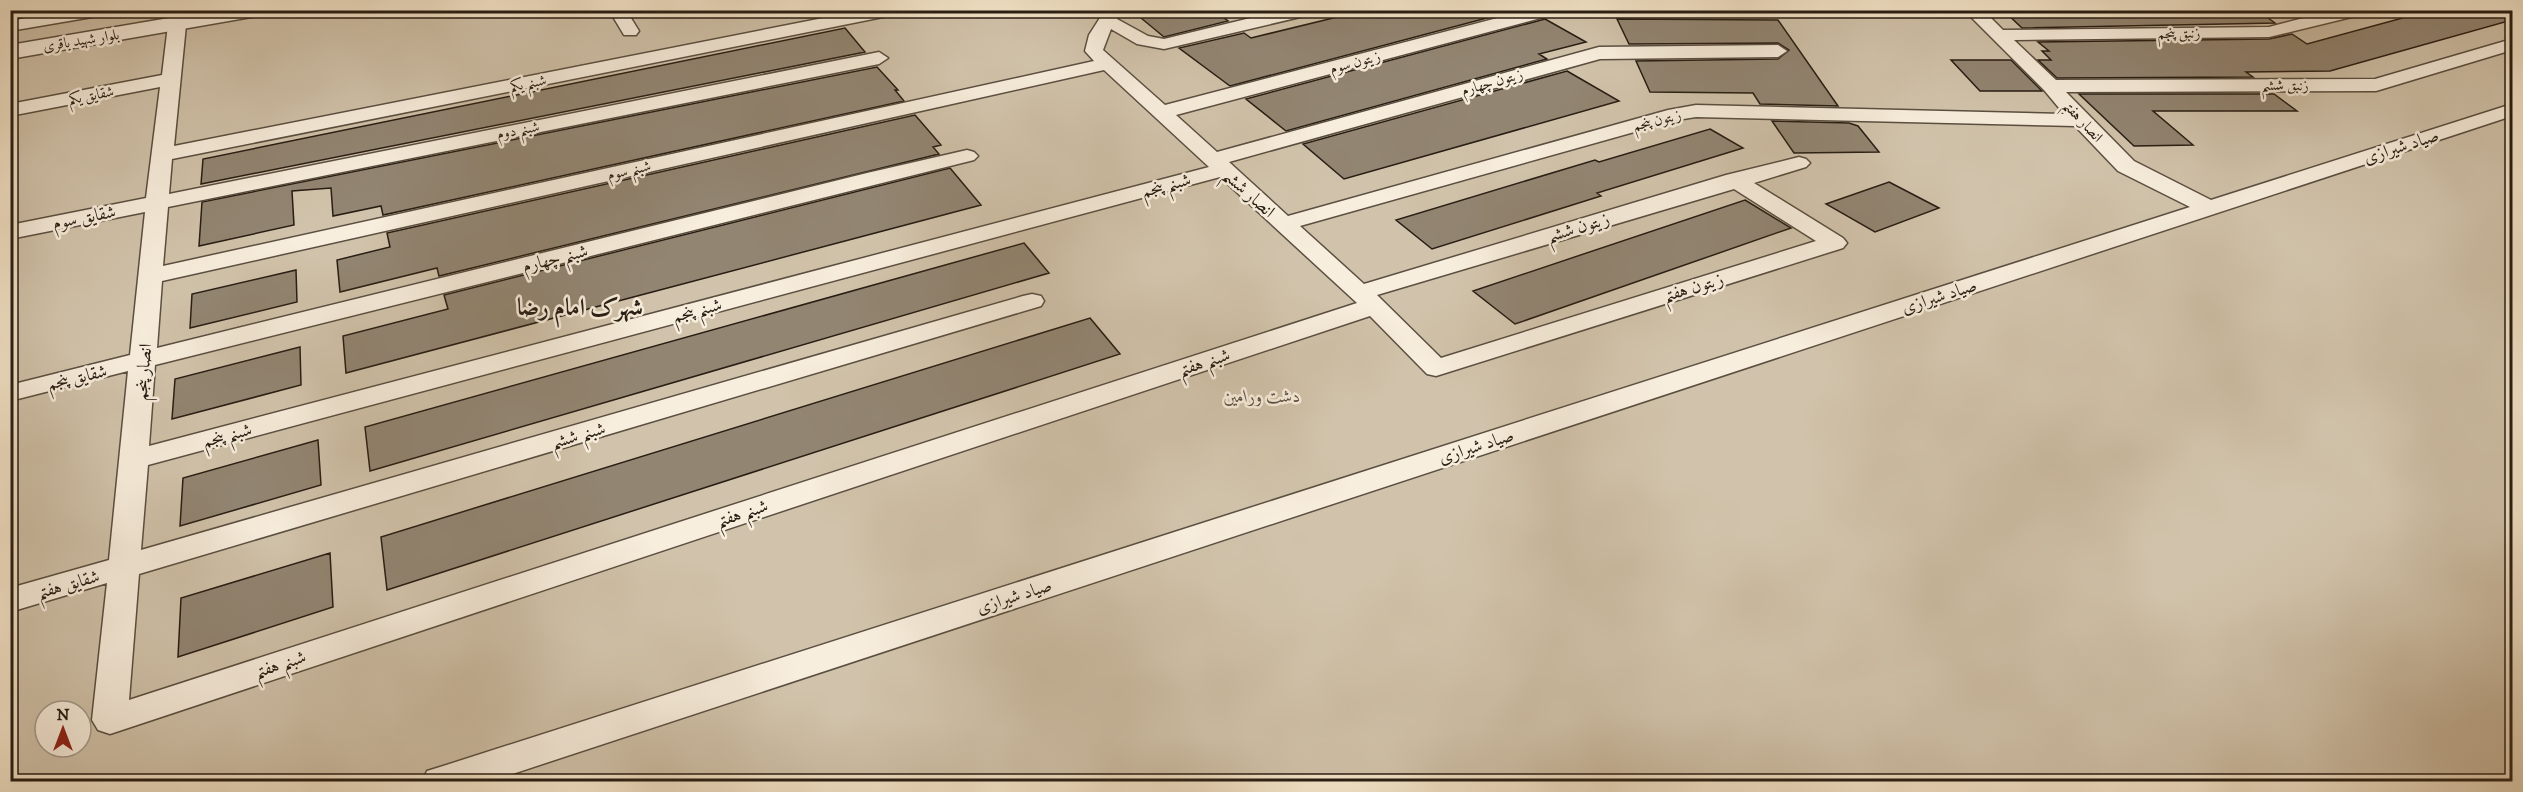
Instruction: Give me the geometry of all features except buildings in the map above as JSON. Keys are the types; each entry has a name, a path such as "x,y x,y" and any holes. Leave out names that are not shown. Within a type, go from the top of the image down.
{"street":[{"path":"10,26 104,10"},
{"name":"بلوار شهید باقری","path":"10,38 257,10"},
{"path":"617,10 630,31"},
{"name":"شبنم یکم","path":"162,155 893,10"},
{"path":"1111,15 1143,40 1164,44 1307,10"},
{"name":"زیتون سوم","path":"1160,113 1550,10"},
{"name":"انصار هفتم","path":"1972,10 2051,86 2080,120 2126,166 2210,208"},
{"path":"2309,10 2326,19"},
{"name":"زنبق پنجم","path":"1998,35 2269,32 2358,10"},
{"name":"انصار ششم","path":"1111,15 1094,51 1366,300 1436,368"},
{"name":"بلوار شهید باقری","path":"10,52 175,18"},
{"name":"انصار پنجم","path":"110,720 175,18"},
{"name":"زنبق ششم","path":"2051,86 2376,85 2512,44"},
{"name":"زیتون چهارم","path":"1218,165 1599,53 1778,51"},
{"name":"شبنم دوم","path":"157,202 879,58"},
{"name":"شبنم سوم","path":"151,276 1107,64"},
{"name":"شقایق یکم","path":"10,110 171,80"},
{"name":"صیاد شیرازی","path":"440,782 2512,110"},
{"name":"زیتون پنجم","path":"1283,224 1675,114 1696,111 2080,120"},
{"name":"شبنم چهارم","path":"144,362 967,156"},
{"name":"زیتون ششم","path":"1366,300 1734,180 1799,163"},
{"name":"شبنم پنجم","path":"135,459 1218,165"},
{"name":"زیتون هفتم","path":"1436,368 1835,243 1734,180"},
{"name":"شقایق سوم","path":"10,232 157,202"},
{"name":"شبنم هفتم","path":"110,720 1366,300"},
{"name":"شبنم ششم","path":"124,568 1032,301"},
{"name":"شقایق پنجم","path":"10,393 144,362"},
{"name":"شقایق هفتم","path":"10,600 124,568"}],"green space":[{"name":"دشت ورامین","path":"10,11 2512,11 2512,781 11,781"}],"district":[{"name":"شهرک امام رضا","path":"580,307"}]}
